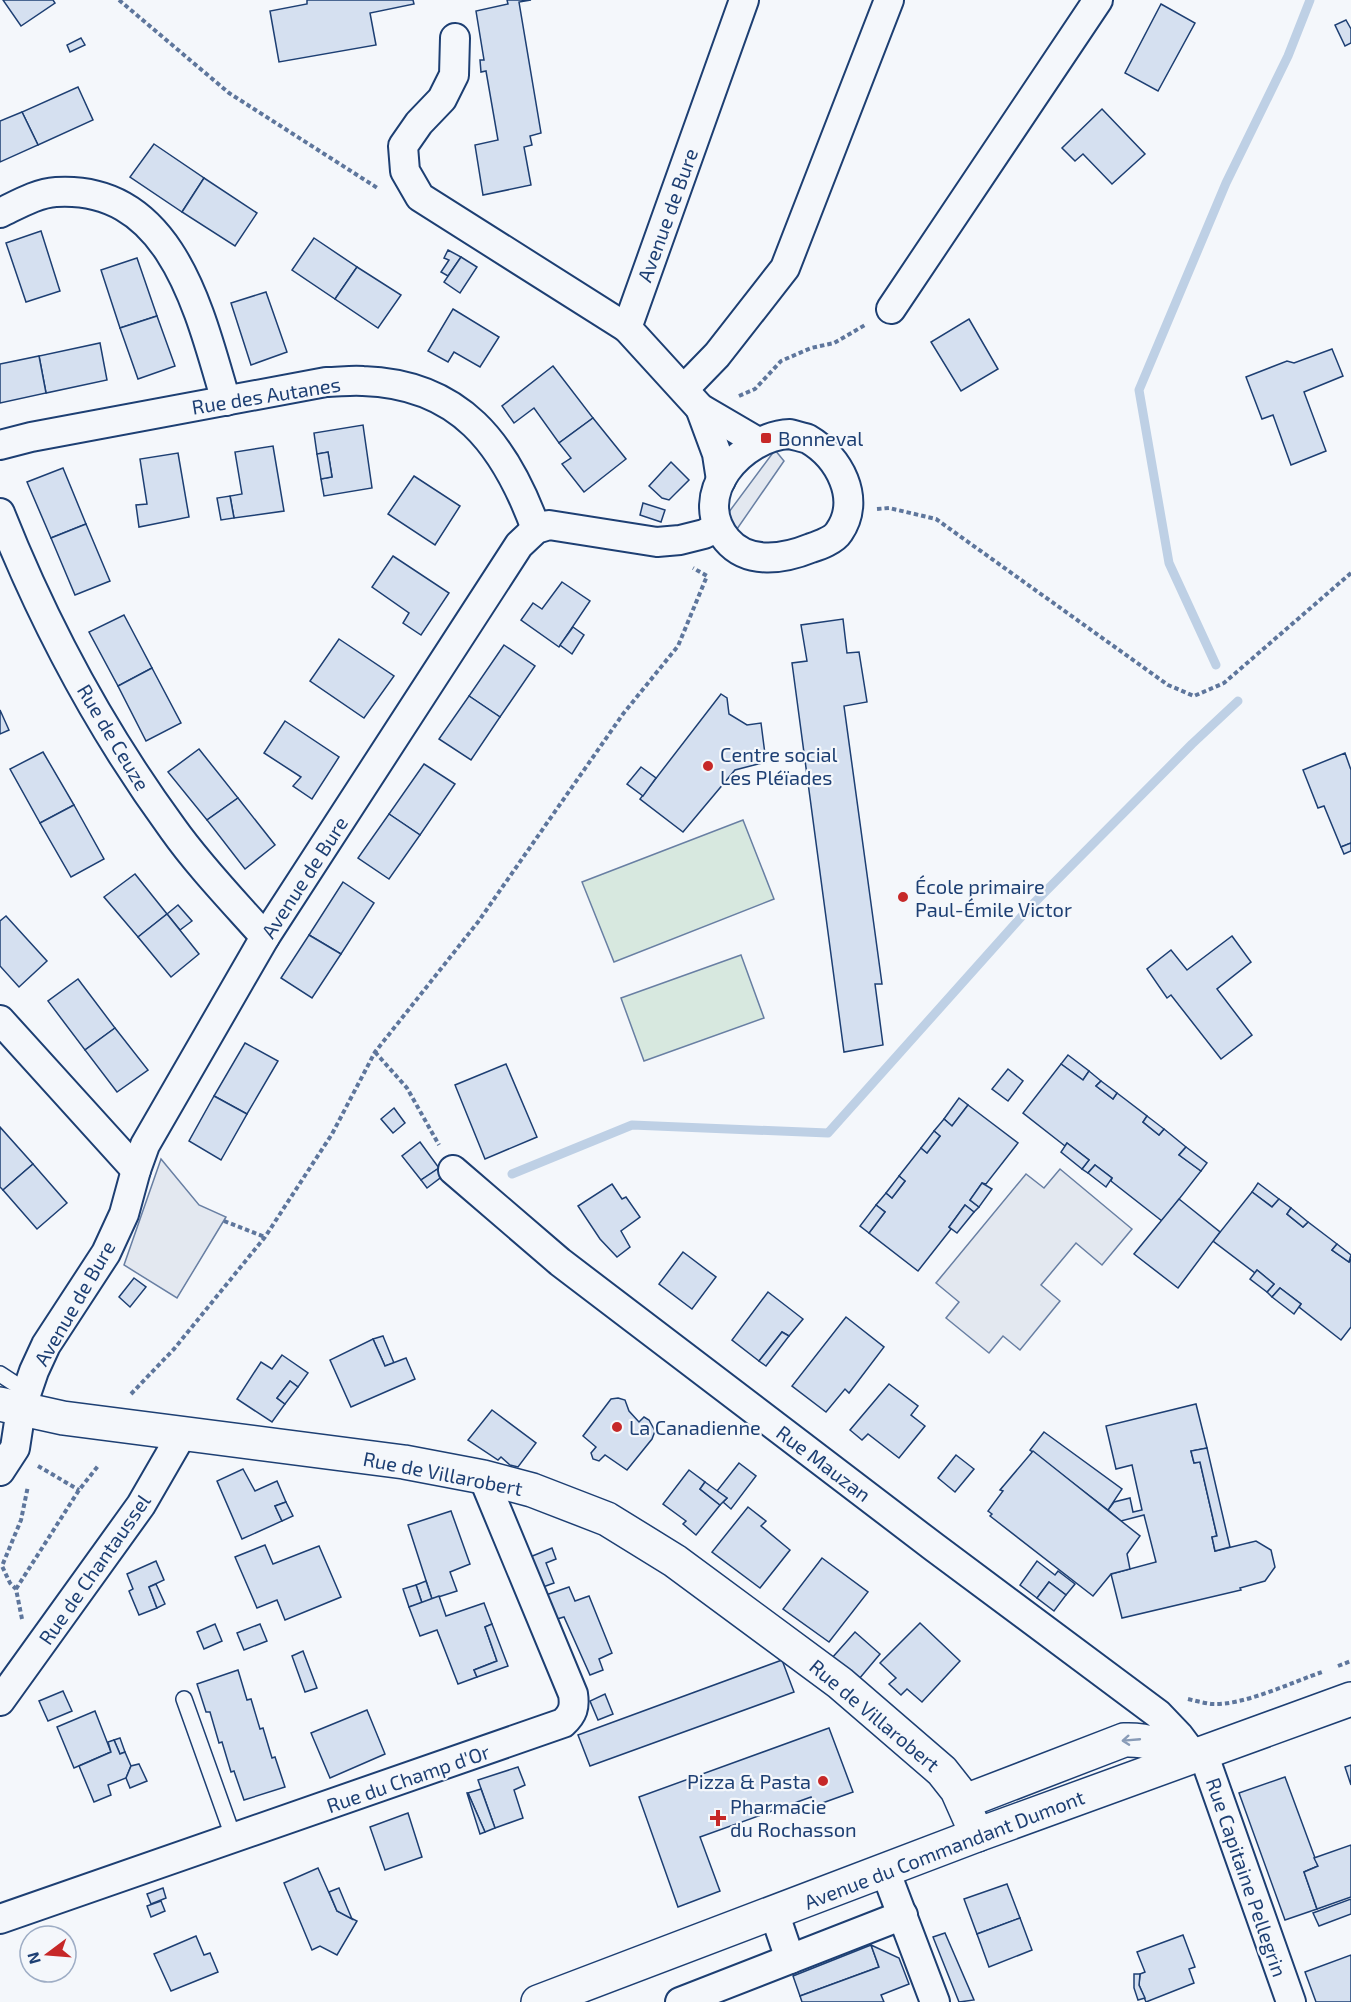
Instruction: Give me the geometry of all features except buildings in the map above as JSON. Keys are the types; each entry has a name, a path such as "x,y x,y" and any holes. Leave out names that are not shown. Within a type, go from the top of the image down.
{"main road":[{"name":"Rue de Villarobert","path":"16,1401 63,1418 405,1461 532,1490 607,1519 675,1562 840,1683 942,1771 957,1790 977,1835"},
{"name":"Avenue du Commandant Dumont","path":"538,2002 977,1835 1351,1699"},
{"path":"963,1802 1124,1740 1142,1739 1194,1756"}],"street":[{"name":"Avenue de Bure","path":"627,328 744,0"},
{"path":"692,398 717,355 785,268 889,0"},
{"path":"891,309 1098,0"},
{"path":"455,38 454,75 442,99 419,123 403,146 405,171 420,197 627,328 692,398 758,442"},
{"path":"0,213 28,200 55,192 91,195 126,207 152,228 174,257 196,303 226,401"},
{"name":"Rue des Autanes","path":"0,445 31,437 326,382 364,381 405,387 429,395 457,409 478,426 498,453 516,484 536,529"},
{"path":"692,398 717,454 721,480"},
{"path":"790,434 806,439 834,460 843,477 848,495 847,514 838,534 821,545 799,554 774,559 743,554 728,541 718,527 713,503 721,480 738,456 758,442 778,435 790,434"},
{"name":"Rue de Ceuze","path":"0,513 22,568 63,650 110,735 174,831 265,937"},
{"path":"536,529 549,525 570,527 657,542 680,540 705,534 718,527"},
{"name":"Avenue de Bure","path":"0,1471 15,1448 16,1401 46,1345 106,1253 124,1214 145,1145 265,937 510,557 536,529"},
{"path":"0,1020 136,1170"},
{"name":"Rue Mauzan","path":"453,1170 560,1262 934,1547 1158,1713 1194,1756"},
{"name":"Rue de Chantaussel","path":"0,1701 141,1505 182,1434"},
{"name":"Rue du Champ d'Or","path":"0,1919 234,1839 562,1723 569,1718 575,1704 573,1694 483,1477"},
{"name":"Rue Capitaine Pellegrin","path":"1194,1756 1291,2002"},
{"path":"885,1870 935,2002"},
{"path":"774,1912 790,1959"},
{"path":"680,2002 903,1915"}],"lane":[{"path":"0,1374 16,1401"},
{"path":"184,1699 234,1839"}],"path":[{"path":"119,0 229,93 298,139 389,195 420,197"},
{"path":"736,398 755,389 781,361 811,348 834,343 891,309"},
{"path":"847,514 889,508 936,519 1168,685 1194,696 1224,682 1350,573"},
{"path":"130,1395 174,1349 266,1237 332,1134 375,1052 478,922 623,714 678,646 707,576"},
{"path":"375,1052 407,1088 453,1170"},
{"path":"224,1221 266,1237"},
{"path":"32,1462 79,1490"},
{"path":"29,1481 21,1520 2,1566 10,1583 16,1589 79,1490 98,1466"},
{"path":"1184,1699 1212,1704 1226,1703 1351,1661"}],"shaded area":[{"path":"775,450 784,461 737,529 726,516"},
{"path":"743,820 774,899 614,962 582,882"},
{"path":"741,955 764,1018 644,1061 621,998"},
{"path":"161,1159 199,1205 226,1217 177,1298 124,1265"},
{"path":"1060,1169 1132,1229 1102,1265 1076,1243 1041,1285 1060,1301 1020,1350 1003,1336 989,1353 946,1318 959,1302 936,1283 1026,1174 1044,1188"}],"waterway":[{"path":"1216,665 1169,563 1139,390 1226,183 1288,56 1310,0"},
{"path":"512,1174 632,1125 828,1133 1031,906 1192,744 1238,701"}],"place":[{"name":"Bonneval","path":"766,438"},
{"name":"Centre social Les Pléïades","path":"708,766"},
{"name":"École primaire Paul-Émile Victor","path":"903,897"},
{"name":"La Canadienne","path":"617,1427"},
{"name":"Pizza & Pasta","path":"823,1781"},
{"name":"Pharmacie du Rochasson","path":"718,1818"}]}
